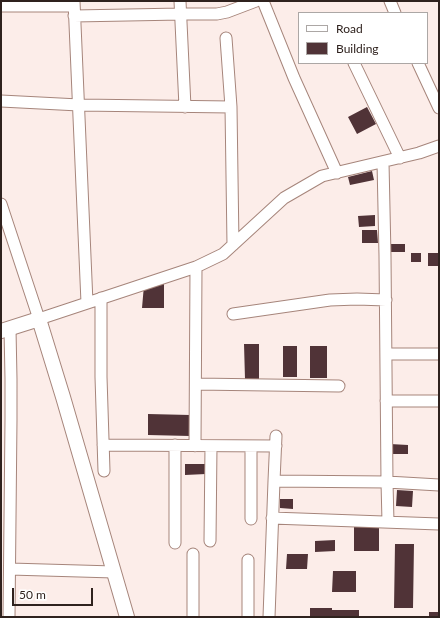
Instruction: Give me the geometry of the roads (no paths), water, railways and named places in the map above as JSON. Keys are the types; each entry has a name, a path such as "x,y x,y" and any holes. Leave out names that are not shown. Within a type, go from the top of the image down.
{"street":[{"path":"180,1 185,107"},
{"path":"1,6 74,8 181,14 217,14 227,12 256,1"},
{"path":"263,1 294,78 338,173"},
{"path":"390,1 395,12"},
{"path":"74,8 87,303"},
{"path":"226,38 231,107 233,245"},
{"path":"354,64 400,158"},
{"path":"418,64 439,108"},
{"path":"1,101 79,105 231,107"},
{"path":"9,617 10,569 5,546 5,330 196,267 223,254 284,198 322,176 400,158 439,146"},
{"path":"383,162 388,522"},
{"path":"1,204 5,229 39,319 127,617"},
{"path":"195,446 196,267"},
{"path":"101,298 101,377 104,471"},
{"path":"233,314 330,300 386,300"},
{"path":"386,354 439,354"},
{"path":"196,384 339,386"},
{"path":"386,400 439,401"},
{"path":"103,445 251,446 276,441 269,617"},
{"path":"175,445 176,543"},
{"path":"210,541 211,446"},
{"path":"251,446 251,519"},
{"path":"274,481 387,482 439,485"},
{"path":"272,518 439,524"},
{"path":"193,554 193,617"},
{"path":"248,560 248,617"},
{"path":"10,569 114,572"}]}
